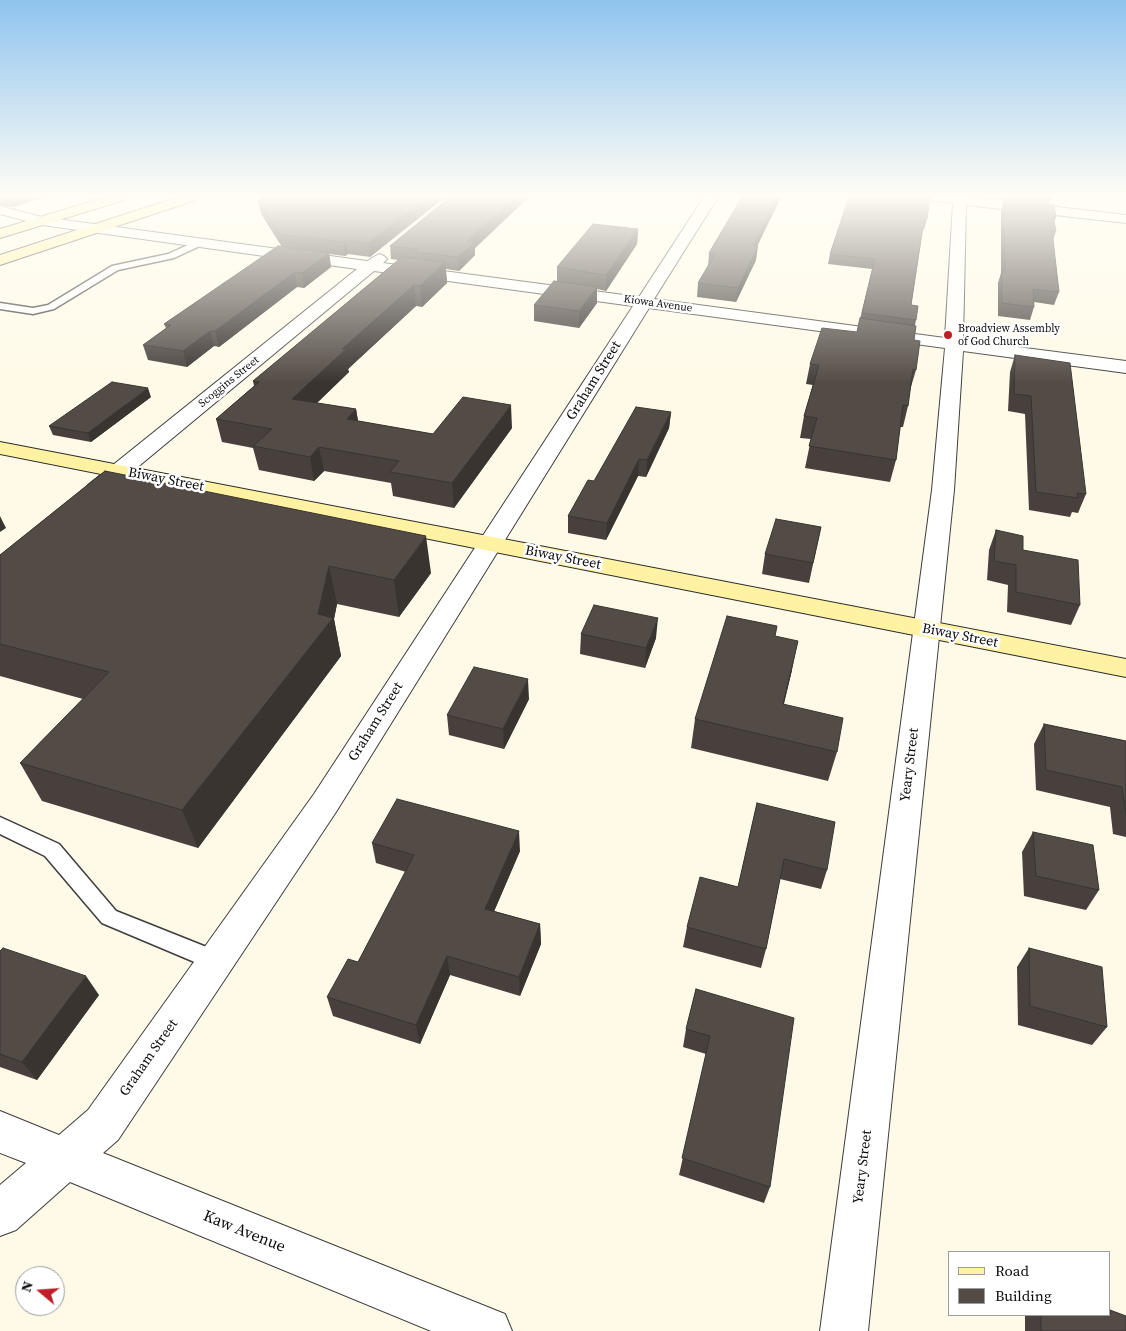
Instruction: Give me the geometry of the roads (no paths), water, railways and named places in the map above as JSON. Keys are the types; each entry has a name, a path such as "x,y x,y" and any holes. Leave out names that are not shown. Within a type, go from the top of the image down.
{"street":[{"name":"Kiowa Avenue","path":"321,259 1126,367"},
{"name":"Scoggins Street","path":"83,501 379,259"},
{"name":"Graham Street","path":"0,1214 66,1159 103,1125 325,803 671,259"},
{"name":"Yeary Street","path":"844,1331 943,490 954,344 953,259"},
{"name":"Biway Street","path":"0,448 1126,668"},
{"name":"Kaw Avenue","path":"0,1132 488,1331"}],"lane":[{"path":"0,306 33,311 50,307 115,268 156,259"},
{"path":"0,825 52,850 108,917 216,961"}],"place":[{"name":"Broadview Assembly of God Church","path":"948,335"}]}
